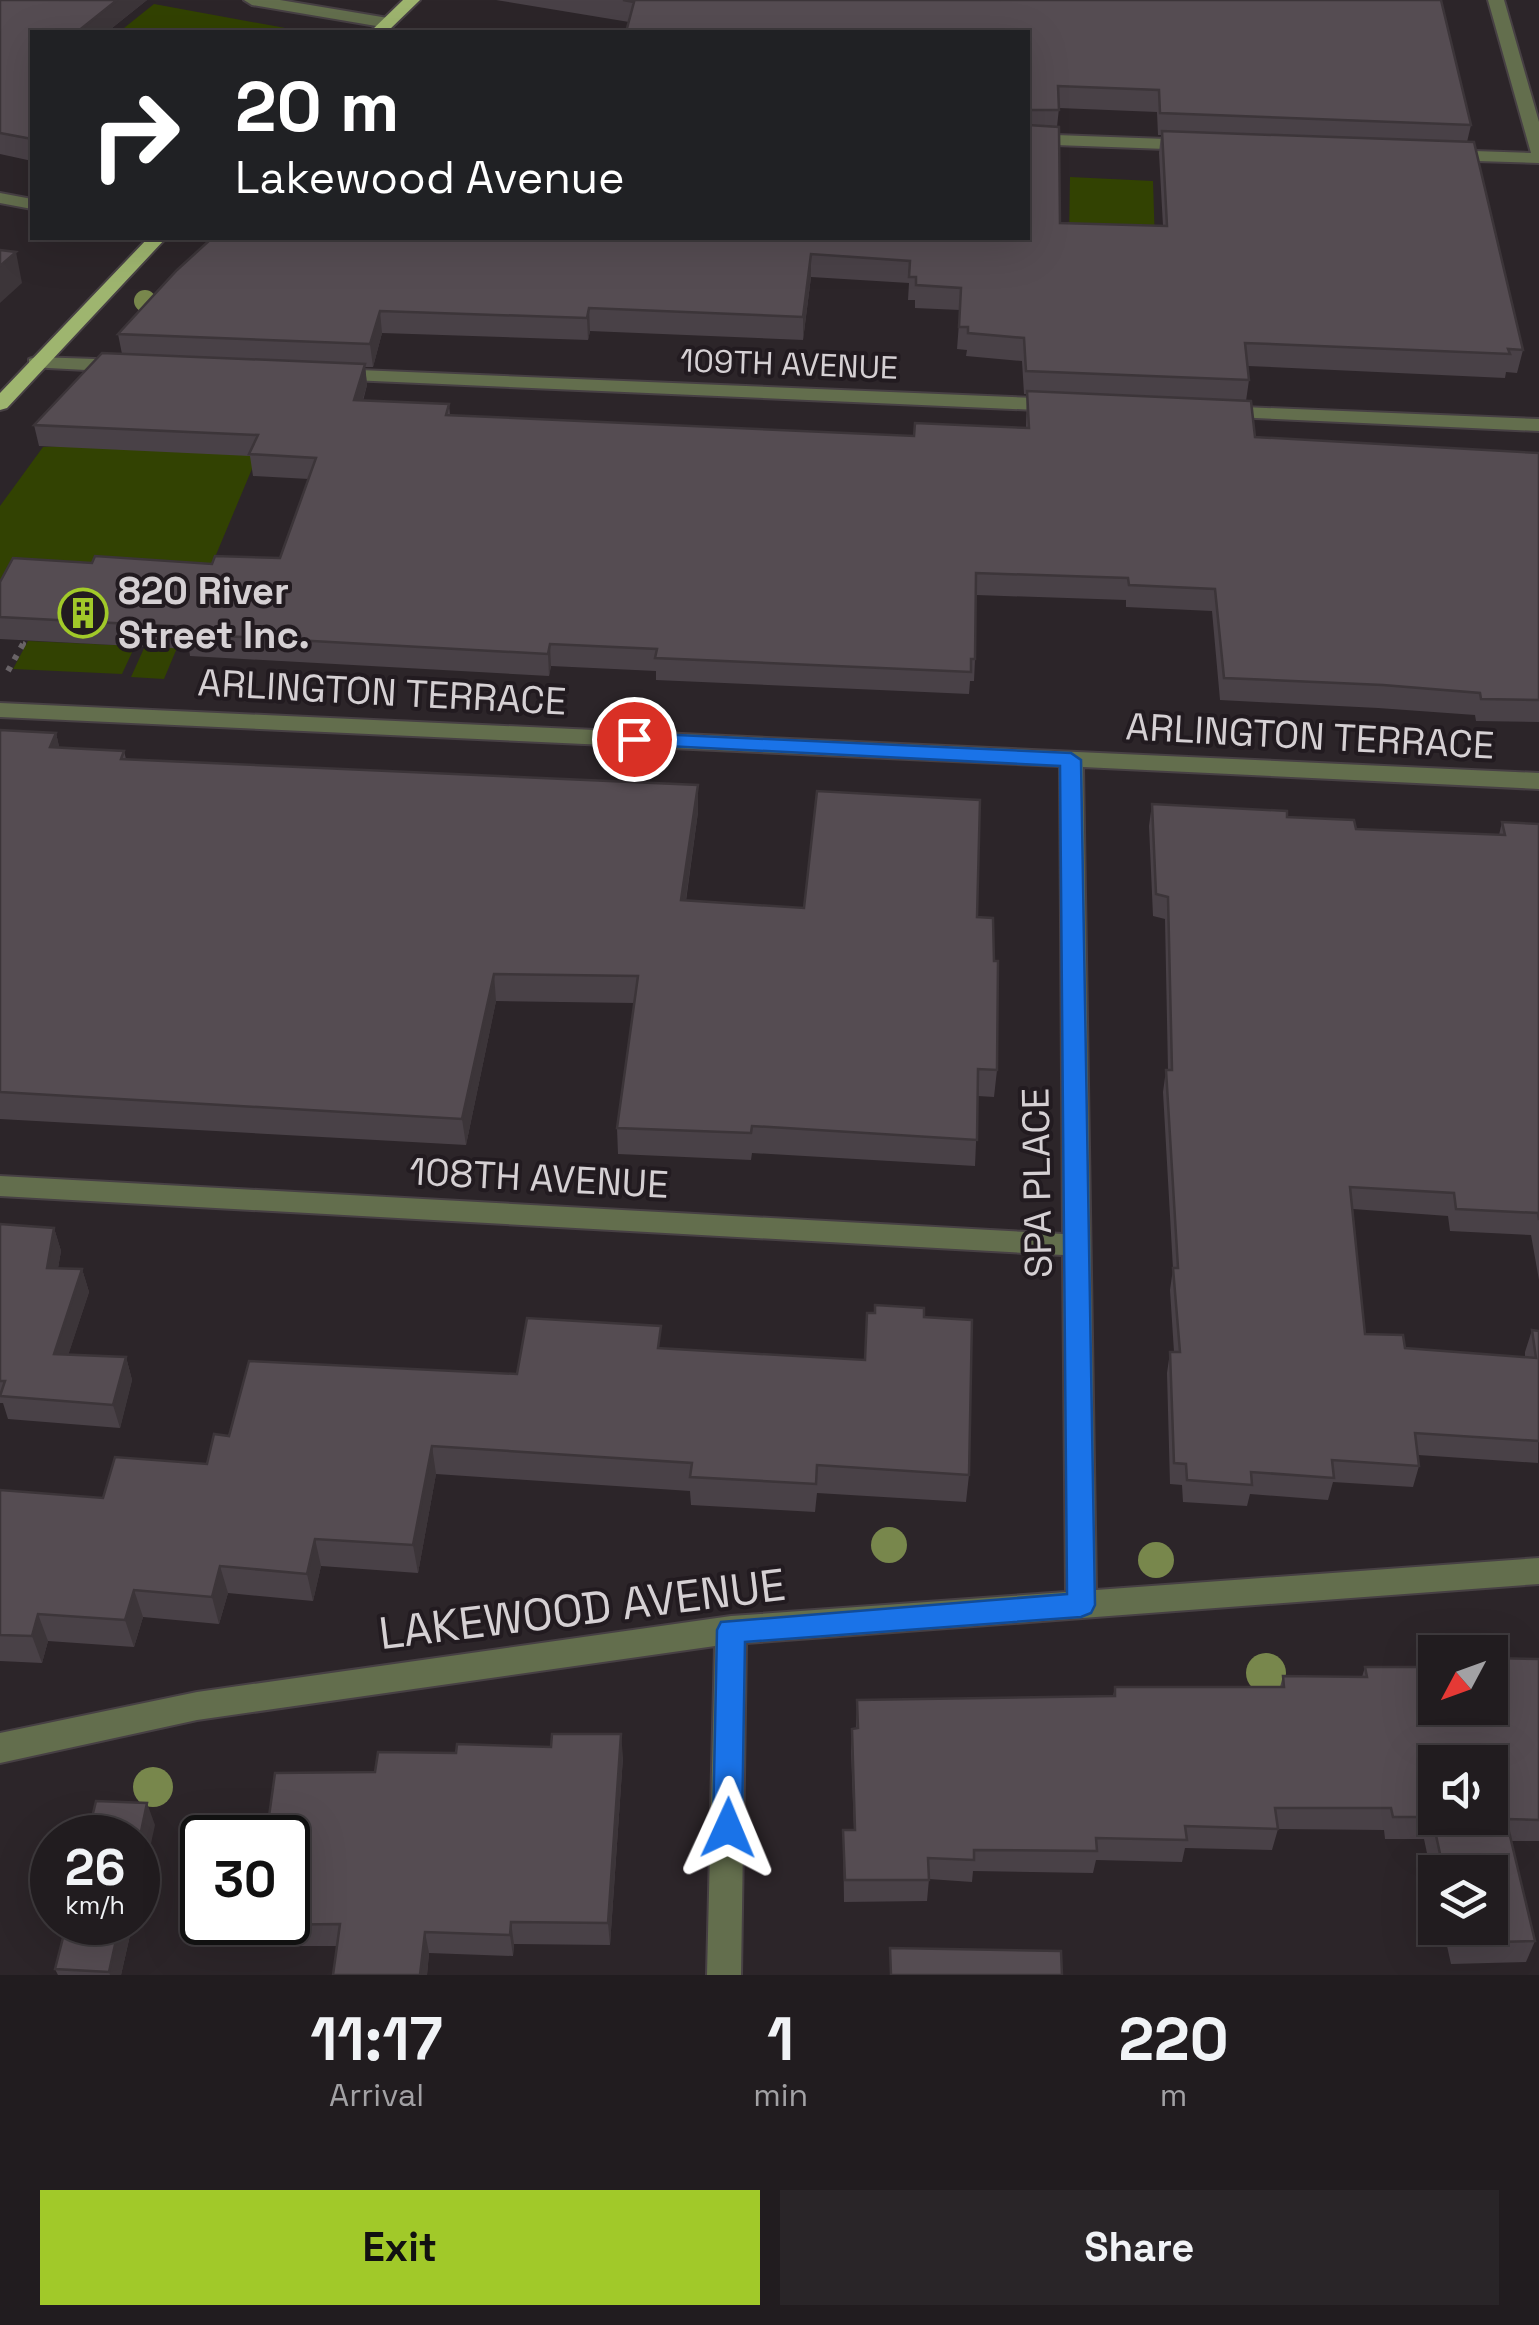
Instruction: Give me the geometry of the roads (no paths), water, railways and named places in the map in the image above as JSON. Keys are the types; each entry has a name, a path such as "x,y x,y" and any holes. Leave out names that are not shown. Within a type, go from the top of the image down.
{"main road":[{"path":"383,28 412,0"},
{"path":"0,404 154,240"}],"street":[{"path":"252,0 383,28"},
{"path":"1417,154 1539,155 1496,0"},
{"path":"1030,139 1222,146"},
{"path":"0,198 30,204"},
{"path":"36,362 150,367"},
{"name":"109TH AVENUE","path":"308,374 1082,406"},
{"path":"1202,411 1539,425"},
{"name":"ARLINGTON TERRACE","path":"0,710 1539,781"},
{"name":"SPA PLACE","path":"1071,760 1081,1605"},
{"name":"108TH AVENUE","path":"0,1186 1074,1246"},
{"name":"LAKEWOOD AVENUE","path":"0,1748 197,1706 731,1630 1539,1572"},
{"path":"724,1975 731,1630"}],"place":[{"name":"820 River Street Inc.","path":"83,613"}]}
